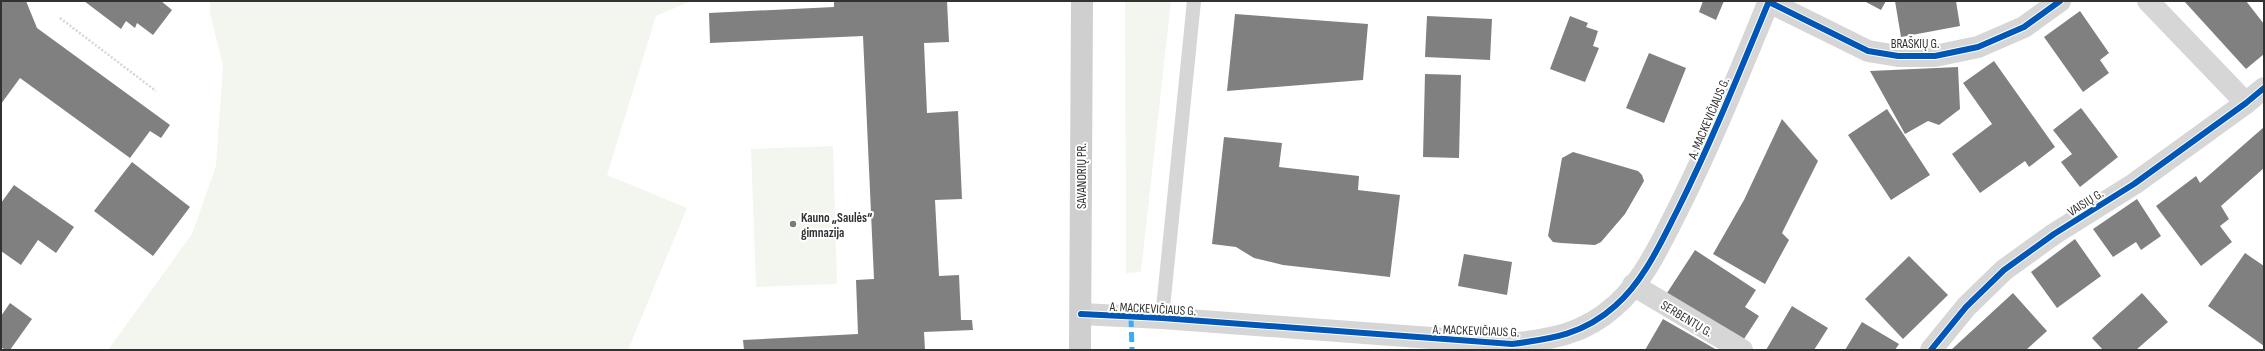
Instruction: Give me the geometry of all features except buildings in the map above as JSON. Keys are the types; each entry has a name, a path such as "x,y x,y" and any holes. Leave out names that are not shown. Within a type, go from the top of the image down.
{"main road":[{"name":"SAVANORIŲ PR.","path":"1080,350 1082,1"}],"street":[{"name":"A. MACKEVIČIAUS G.","path":"1081,314 1162,318 1473,346 1512,344 1553,339 1582,329 1616,306 1657,251 1705,154 1769,1"},
{"name":"BRAŠKIŲ G.","path":"1769,1 1868,51 1898,56 1935,56 1978,47 2024,27 2060,1"},
{"path":"2148,1 2246,103"},
{"name":"VAISIŲ G.","path":"1931,350 1966,307 2004,270 2054,234 2134,184 2246,103 2264,88"},
{"name":"SERBENTŲ G.","path":"1633,285 1742,350"}],"lane":[{"path":"1162,318 1194,1"}],"path":[{"path":"60,18 156,91"}],"shaded area":[{"path":"210,1 691,1 656,16 607,175 687,208 628,350 108,350 192,234 216,166 223,66 210,13"},
{"path":"1125,1 1171,1 1141,272 1126,273"},
{"path":"833,146 837,284 756,287 751,149"}],"marked path":[{"path":"1131,317 1132,350"}],"cycle path":[{"path":"1081,314 1162,318 1512,344 1541,340 1567,334 1579,329 1603,315 1625,296 1635,285 1658,248 1702,158 1769,1"},
{"path":"1769,2 1868,51 1898,56 1935,56 1978,47 2024,27 2060,1"},
{"path":"1931,350 1966,307 2004,270 2054,234 2134,184 2246,103 2264,88"}],"place":[{"name":"Kauno „Saulės“ gimnazija","path":"793,224"}]}
